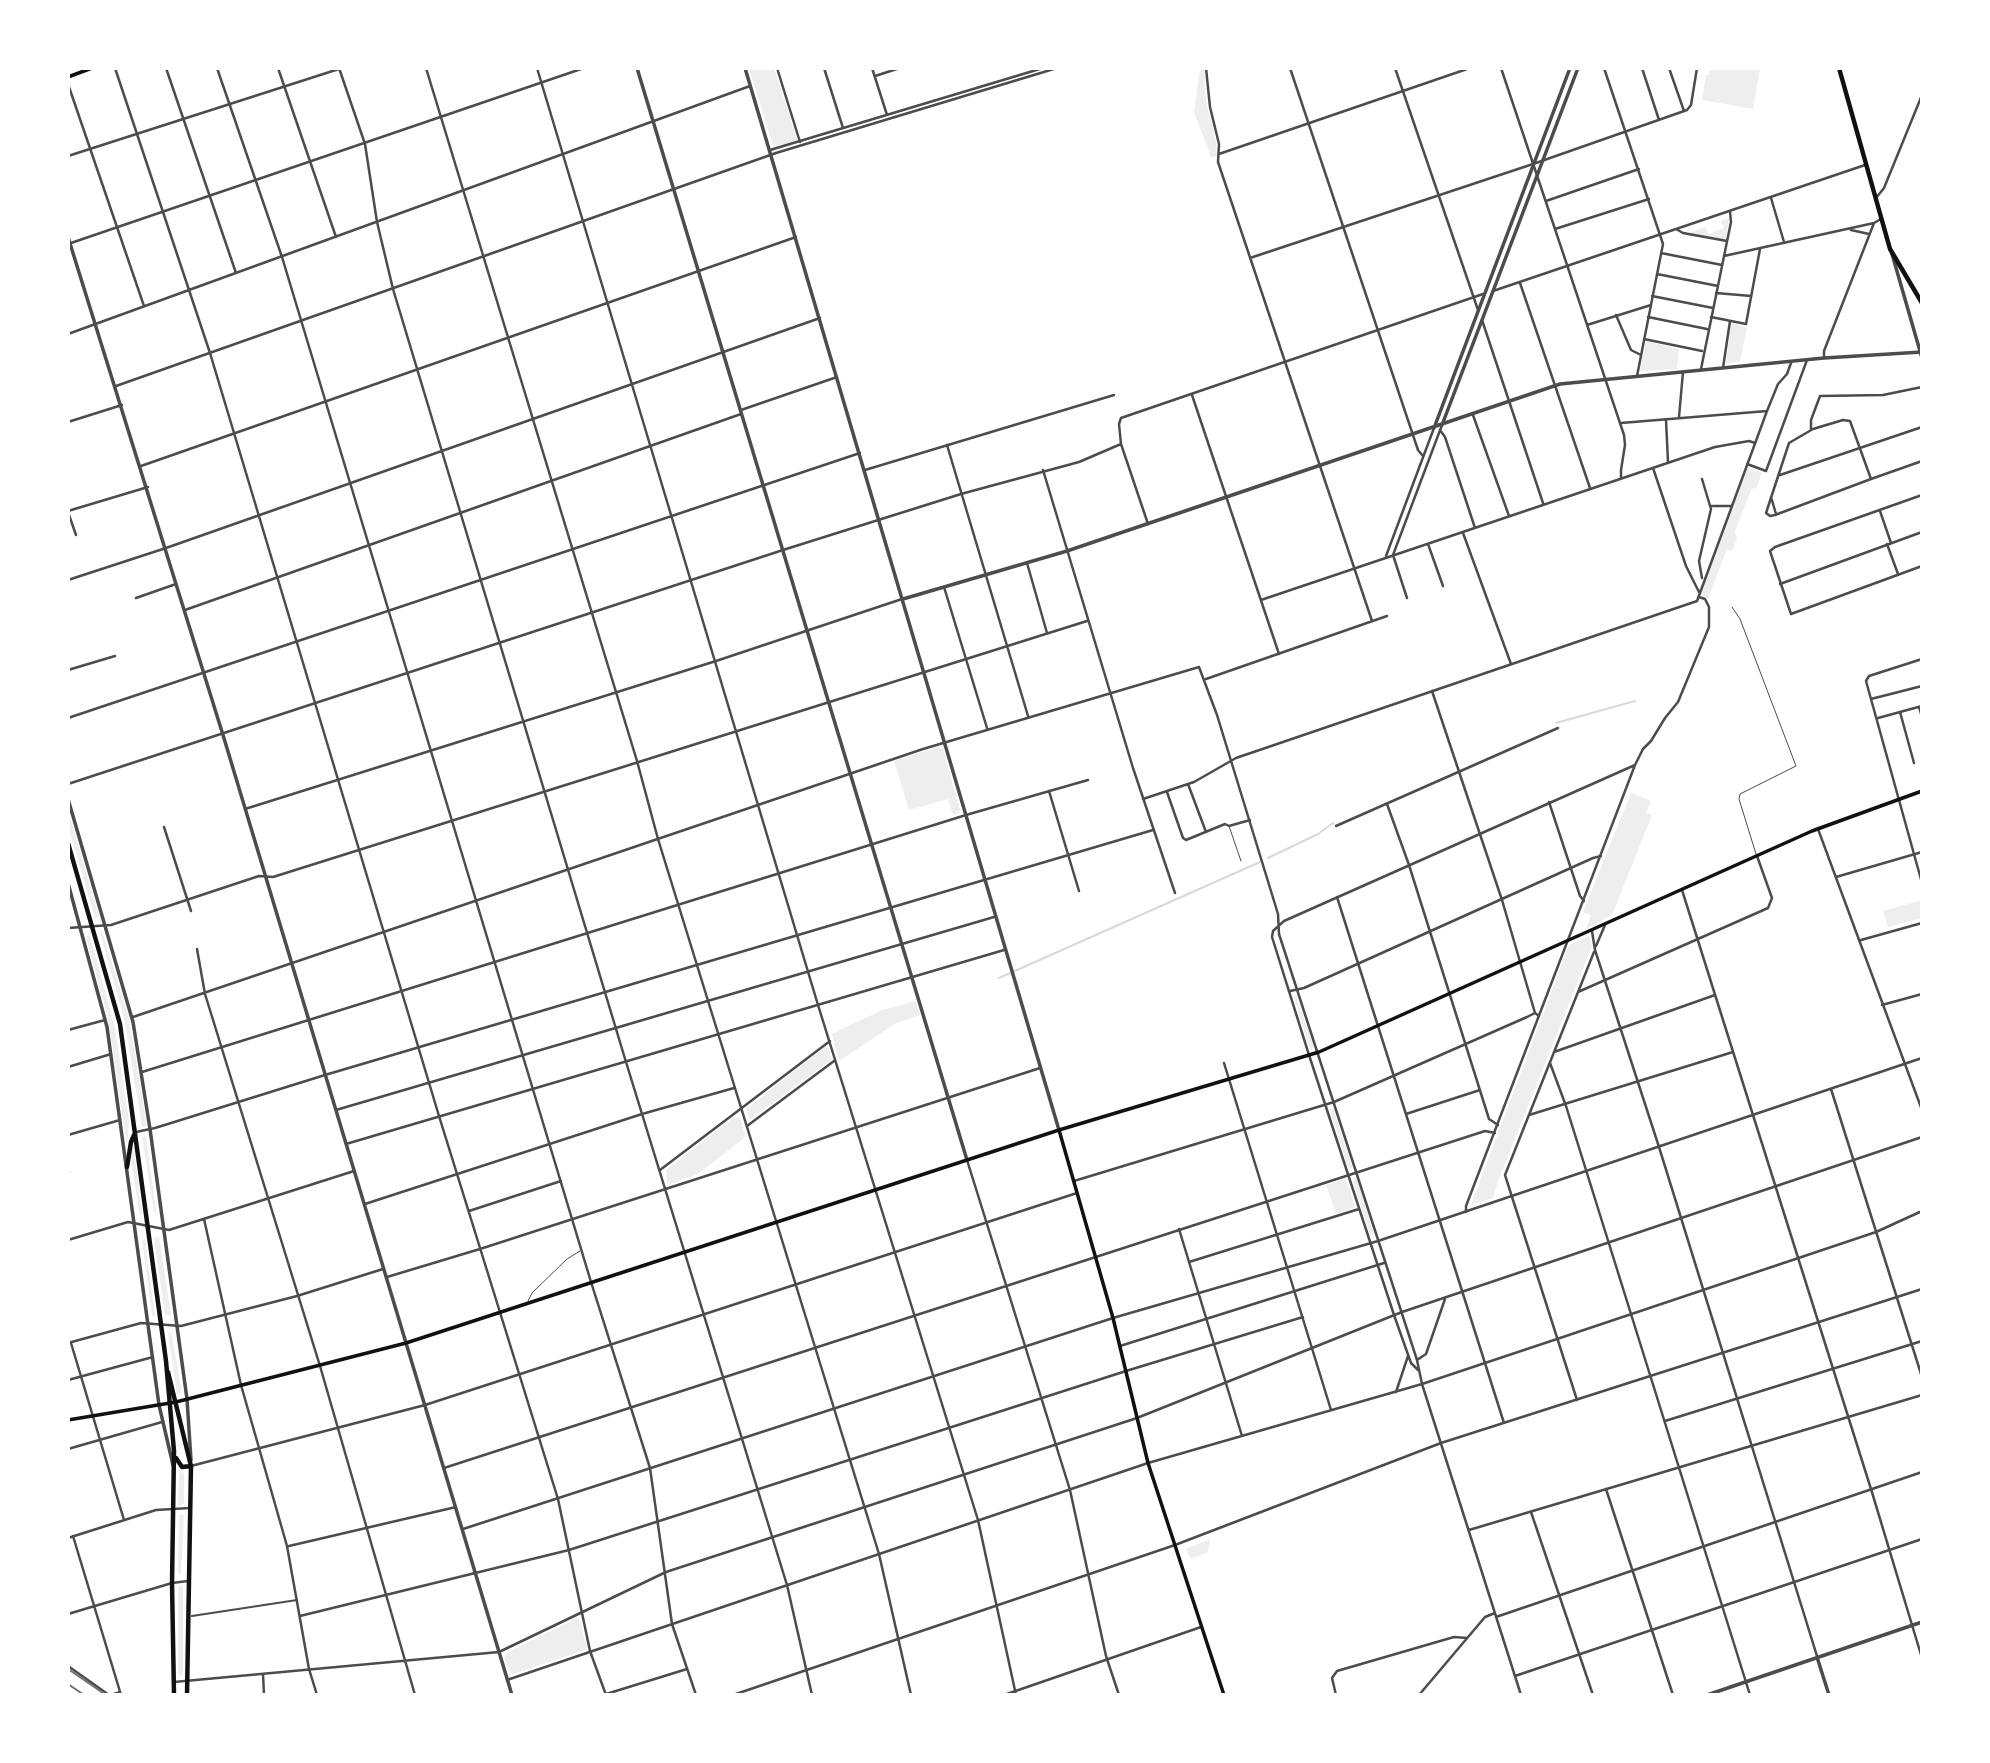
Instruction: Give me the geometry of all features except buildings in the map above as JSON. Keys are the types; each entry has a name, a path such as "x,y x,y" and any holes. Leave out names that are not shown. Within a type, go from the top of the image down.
{"main road":[{"path":"68,76 92,68"},
{"path":"1839,68 1890,249 1922,303"},
{"path":"68,1420 176,1402 406,1343 1059,1130 1319,1052 1818,829 1922,791"},
{"path":"68,843 120,1024 166,1361 191,1466 187,1695"},
{"path":"1059,1130 1113,1318 1148,1463 1224,1695"},
{"path":"127,1167 131,1142 136,1132"},
{"path":"166,1361 174,1451 174,1695"},
{"path":"174,1451 179,1465 191,1466"}],"street":[{"path":"115,68 210,353 386,932 439,1116 558,1499 590,1651 605,1695 688,1670"},
{"path":"166,68 236,273"},
{"path":"217,68 302,321 591,1282 650,1468 672,1624 696,1695"},
{"path":"278,68 336,237"},
{"path":"426,68 637,761 658,839 879,1554 911,1695"},
{"path":"537,68 818,1005 978,1520 1016,1693"},
{"path":"69,244 584,68"},
{"path":"637,68 986,1223 1070,1490 1108,1660 1119,1695"},
{"path":"745,68 1059,1130"},
{"path":"777,68 801,144"},
{"path":"824,68 844,131"},
{"path":"872,68 888,117"},
{"path":"875,76 900,68"},
{"path":"116,386 674,190 771,153 1043,68"},
{"path":"888,117 1057,68"},
{"path":"1206,68 1218,162 1372,621"},
{"path":"1290,68 1413,434 1423,456"},
{"path":"1395,68 1479,311"},
{"path":"1219,154 1470,68"},
{"path":"1501,68 1626,442 1621,478"},
{"path":"1386,557 1570,68"},
{"path":"1407,598 1393,555 1578,68"},
{"path":"1604,68 1663,244 1637,376"},
{"path":"1642,68 1659,120"},
{"path":"1669,68 1684,111"},
{"path":"1250,258 1684,111 1689,108 1697,68"},
{"path":"68,156 340,69 365,144 377,222 393,289 787,1585 812,1695"},
{"path":"68,84 144,306"},
{"path":"68,334 750,86"},
{"path":"1876,198 1884,188 1922,95"},
{"path":"1493,291 1866,164"},
{"path":"1545,201 1639,169"},
{"path":"1771,197 1784,242"},
{"path":"1555,230 1648,199"},
{"path":"1701,370 1728,242 1730,211"},
{"path":"1724,256 1874,223 1881,219"},
{"path":"1824,358 1824,351 1874,223"},
{"path":"1676,229 1683,233 1728,242"},
{"path":"1848,229 1870,234"},
{"path":"68,237 148,487 512,1695"},
{"path":"141,466 796,237"},
{"path":"1711,317 1746,324 1760,249"},
{"path":"1890,249 1922,358"},
{"path":"1661,253 1722,265"},
{"path":"1657,274 1718,286"},
{"path":"1520,283 1590,488"},
{"path":"1716,293 1751,296"},
{"path":"1148,524 1121,444 1119,421 1485,294"},
{"path":"1652,296 1713,308"},
{"path":"1587,325 1651,304"},
{"path":"1616,315 1631,350 1641,355"},
{"path":"1648,317 1708,329"},
{"path":"68,580 820,318"},
{"path":"1482,320 1543,504"},
{"path":"1723,368 1730,321"},
{"path":"1644,339 1704,351"},
{"path":"245,809 716,661 903,599 1067,551 1413,434 1441,428 1555,386 1824,358 1921,352"},
{"path":"1747,464 1766,471 1807,360"},
{"path":"1143,799 1188,785 1231,760 1691,603 1699,595 1767,411 1778,384 1787,374 1791,363"},
{"path":"1679,418 1684,372"},
{"path":"185,610 650,447 837,377"},
{"path":"1811,430 1811,420 1820,396 1883,395 1922,387"},
{"path":"865,470 1114,395"},
{"path":"1192,395 1279,654"},
{"path":"68,422 122,405"},
{"path":"1620,423 1767,411"},
{"path":"1473,415 1509,516"},
{"path":"1871,479 1848,419 1811,430 1788,446 1766,513 1770,516 1922,461"},
{"path":"1666,420 1668,462"},
{"path":"1779,475 1783,476 1922,427"},
{"path":"1441,428 1475,528"},
{"path":"1261,600 1715,447 1749,441 1755,443"},
{"path":"68,784 880,519 1043,470 1079,462 1121,444"},
{"path":"947,446 1028,716"},
{"path":"68,718 860,453"},
{"path":"1466,1212 1635,765 1641,752 1678,702 1709,626 1709,607 1699,595 1686,566 1653,468"},
{"path":"1043,470 1087,621 1175,893"},
{"path":"1703,479 1710,506 1699,561 1703,579"},
{"path":"76,535 68,512 148,487"},
{"path":"1922,495 1770,551 1791,614 1922,566"},
{"path":"1770,496 1776,514"},
{"path":"1710,506 1731,506"},
{"path":"1880,511 1898,575"},
{"path":"1780,584 1922,532"},
{"path":"1463,533 1511,664"},
{"path":"1428,544 1443,586"},
{"path":"1027,563 1047,633"},
{"path":"136,598 176,584"},
{"path":"944,587 987,729"},
{"path":"1206,679 1387,616"},
{"path":"68,928 105,925 259,876 273,877 1087,621"},
{"path":"68,670 115,656"},
{"path":"1922,659 1867,677 1866,681 1922,883"},
{"path":"132,1018 945,742 1199,667 1206,679 1250,820 1280,923 1279,934 1402,1312 1422,1384 1521,1695"},
{"path":"1871,699 1922,686"},
{"path":"1432,691 1502,900 1535,1013 1539,1016"},
{"path":"1876,718 1920,707 1922,717"},
{"path":"1900,712 1914,763"},
{"path":"1336,825 1558,728"},
{"path":"1418,1370 1408,1356 1394,1315 1309,1055 1272,937 1273,931 1280,923 1635,765"},
{"path":"142,1072 872,844 1088,780"},
{"path":"1188,785 1206,832"},
{"path":"1049,791 1079,891"},
{"path":"1167,792 1186,840 1225,824 1229,826 1250,820"},
{"path":"68,799 132,1018 142,1072 187,1399 191,1466 425,1405 1077,1194"},
{"path":"1549,802 1570,869 1584,901"},
{"path":"1387,804 1409,865 1489,1119 1498,1125"},
{"path":"164,827 191,911"},
{"path":"1818,829 1922,1110"},
{"path":"136,1132 1153,830"},
{"path":"1836,877 1922,852"},
{"path":"1290,992 1601,856"},
{"path":"1578,992 1768,908 1772,902 1757,856"},
{"path":"68,883 105,1020 159,1405 174,1468"},
{"path":"1682,890 1922,1658"},
{"path":"1337,897 1504,1423"},
{"path":"336,1110 809,973 995,916"},
{"path":"1860,941 1922,923"},
{"path":"1577,1400 1506,1175 1605,925"},
{"path":"1592,930 1595,950 1753,1445 1829,1695"},
{"path":"197,949 205,994 320,1366 415,1695"},
{"path":"346,1144 1005,950"},
{"path":"1882,1005 1922,994"},
{"path":"1554,1052 1715,995"},
{"path":"1074,1181 1334,1102 1535,1013"},
{"path":"68,1030 105,1020"},
{"path":"660,1170 830,1041"},
{"path":"1530,1115 1733,1052"},
{"path":"68,1067 111,1054"},
{"path":"463,1529 1113,1318 1378,1241 1922,1058"},
{"path":"747,1126 835,1060"},
{"path":"1224,1063 1331,1410"},
{"path":"1550,1063 1566,1105 1751,1695"},
{"path":"387,1277 1040,1068"},
{"path":"365,1204 642,1114 734,1088"},
{"path":"1830,1089 1922,1377"},
{"path":"1406,1114 1480,1090"},
{"path":"68,1135 120,1121"},
{"path":"444,1468 1356,1172 1485,1131 1495,1133"},
{"path":"173,1682 499,1652 666,1572 1137,1418 1402,1312 1922,1136"},
{"path":"68,1240 128,1222 162,1230 354,1171"},
{"path":"469,1211 561,1181"},
{"path":"1189,1262 1359,1209"},
{"path":"507,1679 1148,1463 1422,1384 1876,1232 1922,1211"},
{"path":"204,1219 241,1385 287,1546 309,1669 317,1695"},
{"path":"1179,1229 1242,1436"},
{"path":"1120,1346 1385,1263"},
{"path":"124,1520 70,1343 148,1322 176,1326 224,1315 384,1269"},
{"path":"733,1695 1175,1545 1441,1443 1922,1289"},
{"path":"1417,1360 1426,1354 1444,1299"},
{"path":"300,1616 569,1550 949,1427 1303,1317"},
{"path":"1665,1421 1922,1341"},
{"path":"1396,1392 1408,1356"},
{"path":"68,1380 153,1357"},
{"path":"1469,1530 1922,1395"},
{"path":"68,1449 162,1422"},
{"path":"1419,1695 1485,1617 1558,1596 1922,1472"},
{"path":"1606,1489 1673,1695"},
{"path":"287,1546 456,1507"},
{"path":"68,1538 156,1510 190,1508"},
{"path":"1531,1511 1592,1695"},
{"path":"68,1666 110,1695 120,1693 73,1536"},
{"path":"1515,1676 1922,1539"},
{"path":"68,1614 172,1583 188,1581"},
{"path":"187,1617 298,1600"},
{"path":"1707,1695 1922,1622"},
{"path":"1004,1695 1201,1627"},
{"path":"1336,1695 1333,1674 1337,1671 1454,1637 1467,1638"},
{"path":"263,1674 264,1695"}],"lane":[{"path":"1732,607 1740,619 1796,766 1741,792 1740,799 1757,856"},
{"path":"1229,826 1241,861"},
{"path":"528,1303 532,1293 567,1259 582,1250"}],"shaded area":[{"path":"749,68 774,68 797,139 795,142 773,146"},
{"path":"1200,68 1204,68 1206,100 1216,142 1216,156 1211,157 1194,112"},
{"path":"1710,68 1760,68 1753,109 1702,100 1706,75 1709,75"},
{"path":"1729,218 1726,240 1689,233 1705,227 1709,234 1724,228 1721,221"},
{"path":"1731,323 1747,327 1740,362 1726,364"},
{"path":"1646,341 1679,349 1677,369 1640,371"},
{"path":"1748,467 1762,473 1756,489 1752,488 1735,531 1737,539 1732,551 1728,550 1725,554 1708,599 1703,596 1701,589"},
{"path":"937,747 943,749 960,809 959,813 953,815 948,799 909,810 894,761"},
{"path":"1631,793 1651,801 1646,813 1652,815 1612,915 1586,929 1591,915 1583,912"},
{"path":"68,810 99,916 95,918 68,826"},
{"path":"1922,900 1922,918 1888,927 1883,911"},
{"path":"102,931 129,1018 147,1126 142,1127 124,1018 100,933"},
{"path":"88,935 115,1028 129,1121 127,1147 107,1014 86,937"},
{"path":"1589,936 1592,946 1493,1198 1471,1205 1569,945"},
{"path":"1295,994 1314,1046 1312,1049 1309,1047"},
{"path":"916,1001 920,1015 896,1023 839,1061 832,1034 882,1010"},
{"path":"825,1047 829,1048 831,1060 750,1120 746,1109"},
{"path":"1332,1108 1351,1169 1348,1167 1330,1111"},
{"path":"734,1117 740,1118 744,1138 698,1174 667,1183 666,1170"},
{"path":"146,1136 156,1211 154,1213 142,1137"},
{"path":"133,1142 142,1214 140,1215 130,1156"},
{"path":"1354,1178 1357,1179 1373,1236 1370,1234"},
{"path":"1346,1179 1355,1207 1336,1214 1326,1185"},
{"path":"159,1237 171,1315 165,1315 154,1238"},
{"path":"145,1239 155,1316 152,1316 142,1240"},
{"path":"171,1332 182,1393 177,1394 168,1333"},
{"path":"179,1471 184,1473 184,1503 181,1506 178,1505"},
{"path":"181,1514 184,1515 181,1575 178,1572"},
{"path":"1210,1539 1208,1552 1191,1559 1186,1549"},
{"path":"180,1585 183,1588 181,1676 178,1674"},
{"path":"577,1618 580,1620 587,1648 585,1650 510,1673 504,1658 507,1653"}],"waterway":[{"path":"1556,723 1635,701"},
{"path":"1268,858 1318,834 1333,823"},
{"path":"999,978 1260,862"}],"railway":[{"path":"68,1669 106,1695"},
{"path":"68,1684 84,1695"}]}
